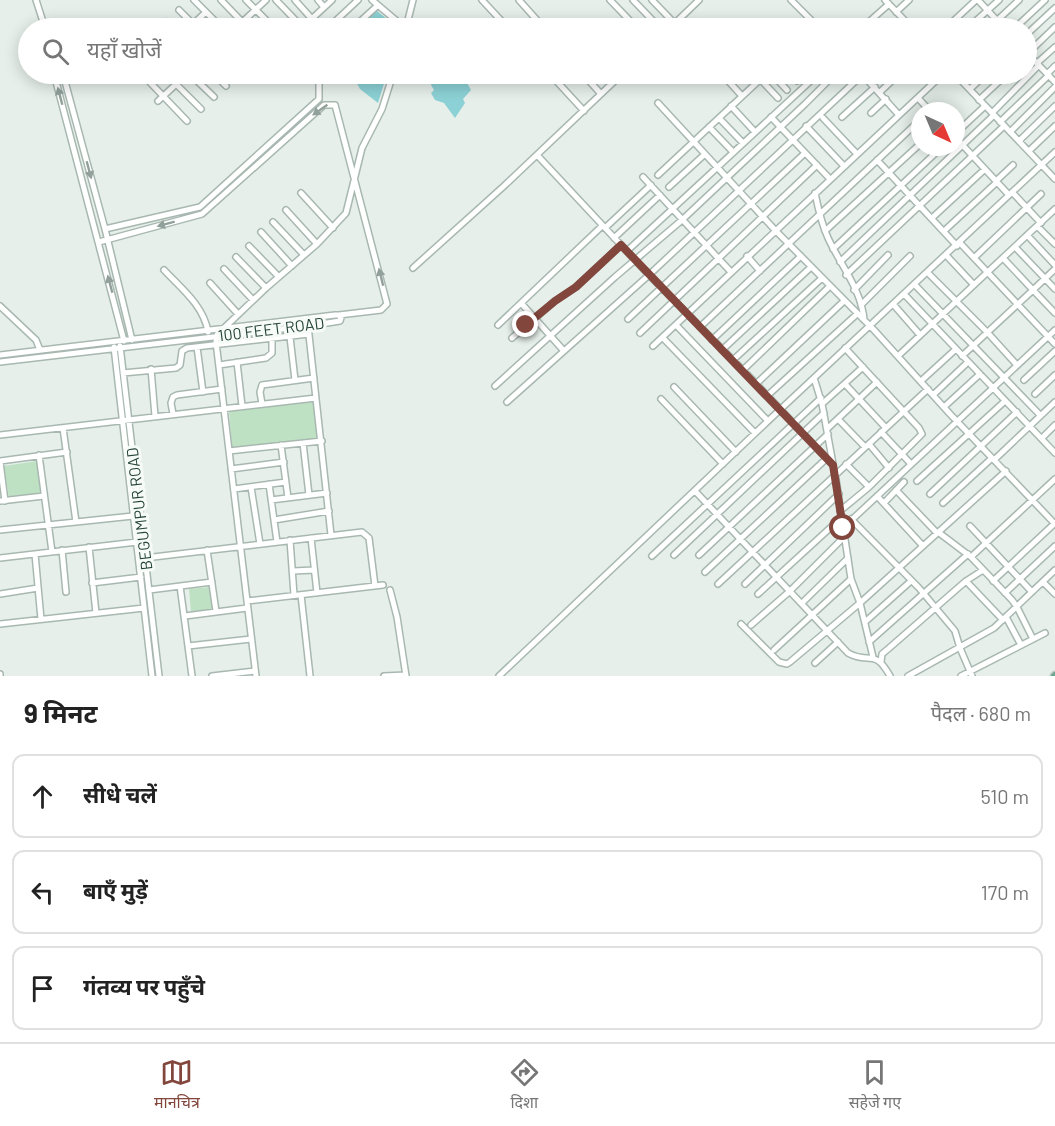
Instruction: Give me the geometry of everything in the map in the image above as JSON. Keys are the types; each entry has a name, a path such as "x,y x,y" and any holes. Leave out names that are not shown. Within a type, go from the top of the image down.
{"street":[{"path":"35,0 40,18"},
{"path":"194,0 212,18"},
{"path":"221,0 239,18"},
{"path":"246,0 264,18"},
{"path":"247,18 266,0"},
{"path":"276,0 293,18"},
{"path":"295,0 311,18"},
{"path":"318,0 324,7"},
{"path":"313,18 332,0"},
{"path":"339,18 358,0"},
{"path":"372,0 393,18"},
{"path":"408,18 413,0"},
{"path":"482,0 499,18"},
{"path":"519,0 534,18"},
{"path":"610,0 627,18"},
{"path":"633,0 650,18"},
{"path":"652,0 667,18"},
{"path":"682,18 699,0"},
{"path":"791,0 807,18"},
{"path":"896,12 909,0"},
{"path":"957,18 977,0 995,18"},
{"path":"979,18 999,0"},
{"path":"1000,18 1019,0"},
{"path":"1026,18 1045,0"},
{"path":"872,18 887,2 902,18"},
{"path":"364,18 378,6"},
{"path":"1037,25 1055,8"},
{"path":"179,10 186,18"},
{"path":"201,18 206,12"},
{"path":"1037,44 1055,27"},
{"path":"1055,47 1038,64 1055,82"},
{"path":"846,274 972,156 1055,66"},
{"path":"57,84 99,242 118,344"},
{"path":"66,84 108,239 132,340"},
{"path":"150,84 187,121"},
{"path":"158,101 176,84 201,109"},
{"path":"199,84 214,97"},
{"path":"105,229 200,207 319,99 319,84"},
{"path":"212,676 255,674 216,336 266,288 317,244 348,208 354,174 362,148 382,109 390,84"},
{"path":"559,84 584,111"},
{"path":"592,84 601,93"},
{"path":"413,268 611,84"},
{"path":"731,84 742,96"},
{"path":"658,175 755,84"},
{"path":"765,84 778,98"},
{"path":"781,84 787,90"},
{"path":"627,251 807,84"},
{"path":"495,386 682,220 825,84"},
{"path":"507,402 649,275 806,126 855,84"},
{"path":"873,84 899,115"},
{"path":"842,117 884,84"},
{"path":"653,346 933,84"},
{"path":"965,84 1055,178"},
{"path":"970,89 975,84"},
{"path":"979,100 996,84"},
{"path":"965,143 1020,84"},
{"path":"1010,132 1055,87"},
{"path":"918,98 922,102"},
{"path":"871,112 886,99"},
{"path":"658,104 1055,524 993,581"},
{"path":"99,242 202,214 324,105 335,105 387,304 381,310 339,315"},
{"path":"731,106 754,132"},
{"path":"965,125 985,106"},
{"path":"1019,141 1055,106"},
{"path":"771,117 830,179"},
{"path":"718,118 743,143"},
{"path":"823,118 857,154"},
{"path":"806,126 844,166"},
{"path":"1029,152 1055,126"},
{"path":"709,127 733,152"},
{"path":"700,327 911,128"},
{"path":"965,147 1027,208 1055,244"},
{"path":"628,319 805,153"},
{"path":"825,231 911,153"},
{"path":"499,676 780,409 1055,153"},
{"path":"537,154 603,227 794,422 833,465"},
{"path":"669,188 705,154"},
{"path":"833,249 932,156"},
{"path":"840,262 951,156"},
{"path":"877,160 1055,344"},
{"path":"640,333 817,165"},
{"path":"944,231 1013,165"},
{"path":"932,218 985,169"},
{"path":"643,177 730,272"},
{"path":"498,325 651,185"},
{"path":"815,193 825,231 861,305 864,320"},
{"path":"301,194 333,228"},
{"path":"974,258 1041,194"},
{"path":"614,238 660,195"},
{"path":"286,210 317,244"},
{"path":"898,356 1039,224 1054,213"},
{"path":"273,222 304,255"},
{"path":"261,232 292,266"},
{"path":"962,356 1055,267 1027,235"},
{"path":"512,338 534,318 576,287 621,245"},
{"path":"249,246 279,277"},
{"path":"1015,247 1055,289"},
{"path":"854,290 888,255"},
{"path":"946,255 974,285"},
{"path":"747,256 760,270"},
{"path":"712,340 801,256"},
{"path":"861,305 910,256"},
{"path":"236,257 266,288"},
{"path":"1003,258 1055,313"},
{"path":"722,350 811,267"},
{"path":"224,269 253,300"},
{"path":"164,270 202,311 207,320 208,332"},
{"path":"928,273 1017,365"},
{"path":"733,360 822,278"},
{"path":"210,283 238,314"},
{"path":"915,285 1040,415"},
{"path":"743,370 830,286"},
{"path":"904,294 1055,453"},
{"path":"756,384 844,301"},
{"path":"520,303 564,351"},
{"path":"893,304 920,336"},
{"path":"0,306 36,340 40,350"},
{"path":"767,396 857,314"},
{"name":"100 FEET ROAD","path":"0,355 40,350 118,344 216,336 308,326 340,321 341,318 339,315 132,340 118,344 0,362"},
{"path":"676,325 768,421"},
{"path":"308,326 331,535"},
{"path":"843,528 1055,330"},
{"path":"123,373 179,367 183,349 309,334"},
{"path":"290,337 295,380"},
{"path":"219,365 269,357 272,353 272,338"},
{"path":"663,338 755,433"},
{"name":"BEGUMPUR ROAD","path":"118,344 123,373 133,516 138,527 137,542 152,676"},
{"name":"BEGUMPUR ROAD","path":"118,344 138,527 145,558 159,676"},
{"path":"197,347 203,392"},
{"path":"758,594 777,578 921,434 919,428 904,411 845,348"},
{"path":"921,381 956,349"},
{"path":"1024,380 1055,351"},
{"path":"237,362 242,406"},
{"path":"933,395 968,362"},
{"path":"652,556 794,422 845,384 863,367"},
{"path":"151,369 155,416"},
{"path":"944,407 980,374"},
{"path":"1035,394 1055,375"},
{"path":"262,404 260,392 262,385 314,378"},
{"path":"814,378 824,413 839,494 843,537 873,657"},
{"path":"699,555 815,445 838,419 877,382"},
{"path":"845,384 911,464"},
{"path":"674,387 736,452"},
{"path":"173,414 171,403 173,397 222,389"},
{"path":"718,584 928,389"},
{"path":"0,435 316,398"},
{"path":"661,399 723,464"},
{"path":"917,482 1005,401"},
{"path":"943,503 1055,402"},
{"path":"930,494 1017,412"},
{"path":"674,555 824,413"},
{"path":"838,419 889,468"},
{"path":"1042,438 1055,425"},
{"path":"63,428 76,522"},
{"path":"229,450 322,441"},
{"path":"303,443 309,495"},
{"path":"281,445 288,498"},
{"path":"44,496 2,501 0,461 66,452"},
{"path":"39,455 52,552"},
{"path":"705,572 827,458"},
{"path":"231,469 284,462"},
{"path":"846,464 869,487"},
{"path":"741,624 774,658 783,664 790,662 860,603 1006,471"},
{"path":"869,642 986,543 1055,478"},
{"path":"234,489 286,482"},
{"path":"884,503 904,482"},
{"path":"269,484 277,542"},
{"path":"251,487 260,544"},
{"path":"896,490 938,533 970,556 1005,593 1017,607 1033,639"},
{"path":"695,491 838,642 853,656 873,657 881,662 890,676"},
{"path":"271,500 327,493"},
{"path":"745,584 839,494"},
{"path":"877,496 923,546"},
{"path":"274,520 328,511"},
{"path":"0,530 133,516"},
{"path":"851,519 924,594 955,631 970,674"},
{"path":"970,526 1032,592"},
{"path":"145,558 362,532 369,538 375,586"},
{"path":"751,625 790,591 843,537"},
{"path":"311,538 317,593"},
{"path":"290,540 310,676"},
{"path":"0,558 137,542"},
{"path":"1005,593 1055,546"},
{"path":"88,547 96,613"},
{"path":"62,550 66,592"},
{"path":"207,550 216,612"},
{"path":"35,554 41,620"},
{"path":"802,603 848,558"},
{"path":"293,570 314,570"},
{"path":"881,662 884,652 935,607 983,570"},
{"path":"908,676 987,632 1004,619 1055,570"},
{"path":"92,583 141,578"},
{"path":"774,650 852,579"},
{"path":"865,622 911,581"},
{"path":"148,590 212,582"},
{"path":"966,582 1004,619 1021,645"},
{"path":"1043,582 1055,594"},
{"path":"185,616 298,595 384,585"},
{"path":"180,586 192,676"},
{"path":"0,594 38,588"},
{"path":"384,676 406,675 397,617 390,590"},
{"path":"0,624 144,608"},
{"path":"961,676 970,674 1045,633"},
{"path":"188,646 251,639"},
{"path":"815,663 838,642"}],"green space":[{"path":"313,402 317,438 232,447 229,411"},
{"path":"37,461 41,493 9,498 4,466"},
{"path":"210,587 213,610 191,612 189,589"}],"water":[{"path":"377,11 386,18 368,18"},
{"path":"357,84 384,84 378,103 360,89"},
{"path":"468,84 471,90 463,99 465,103 455,118 444,103 435,100 431,93 434,90 431,85"}],"route":[{"path":"526,325 576,287 621,245 833,465 843,528"}]}
